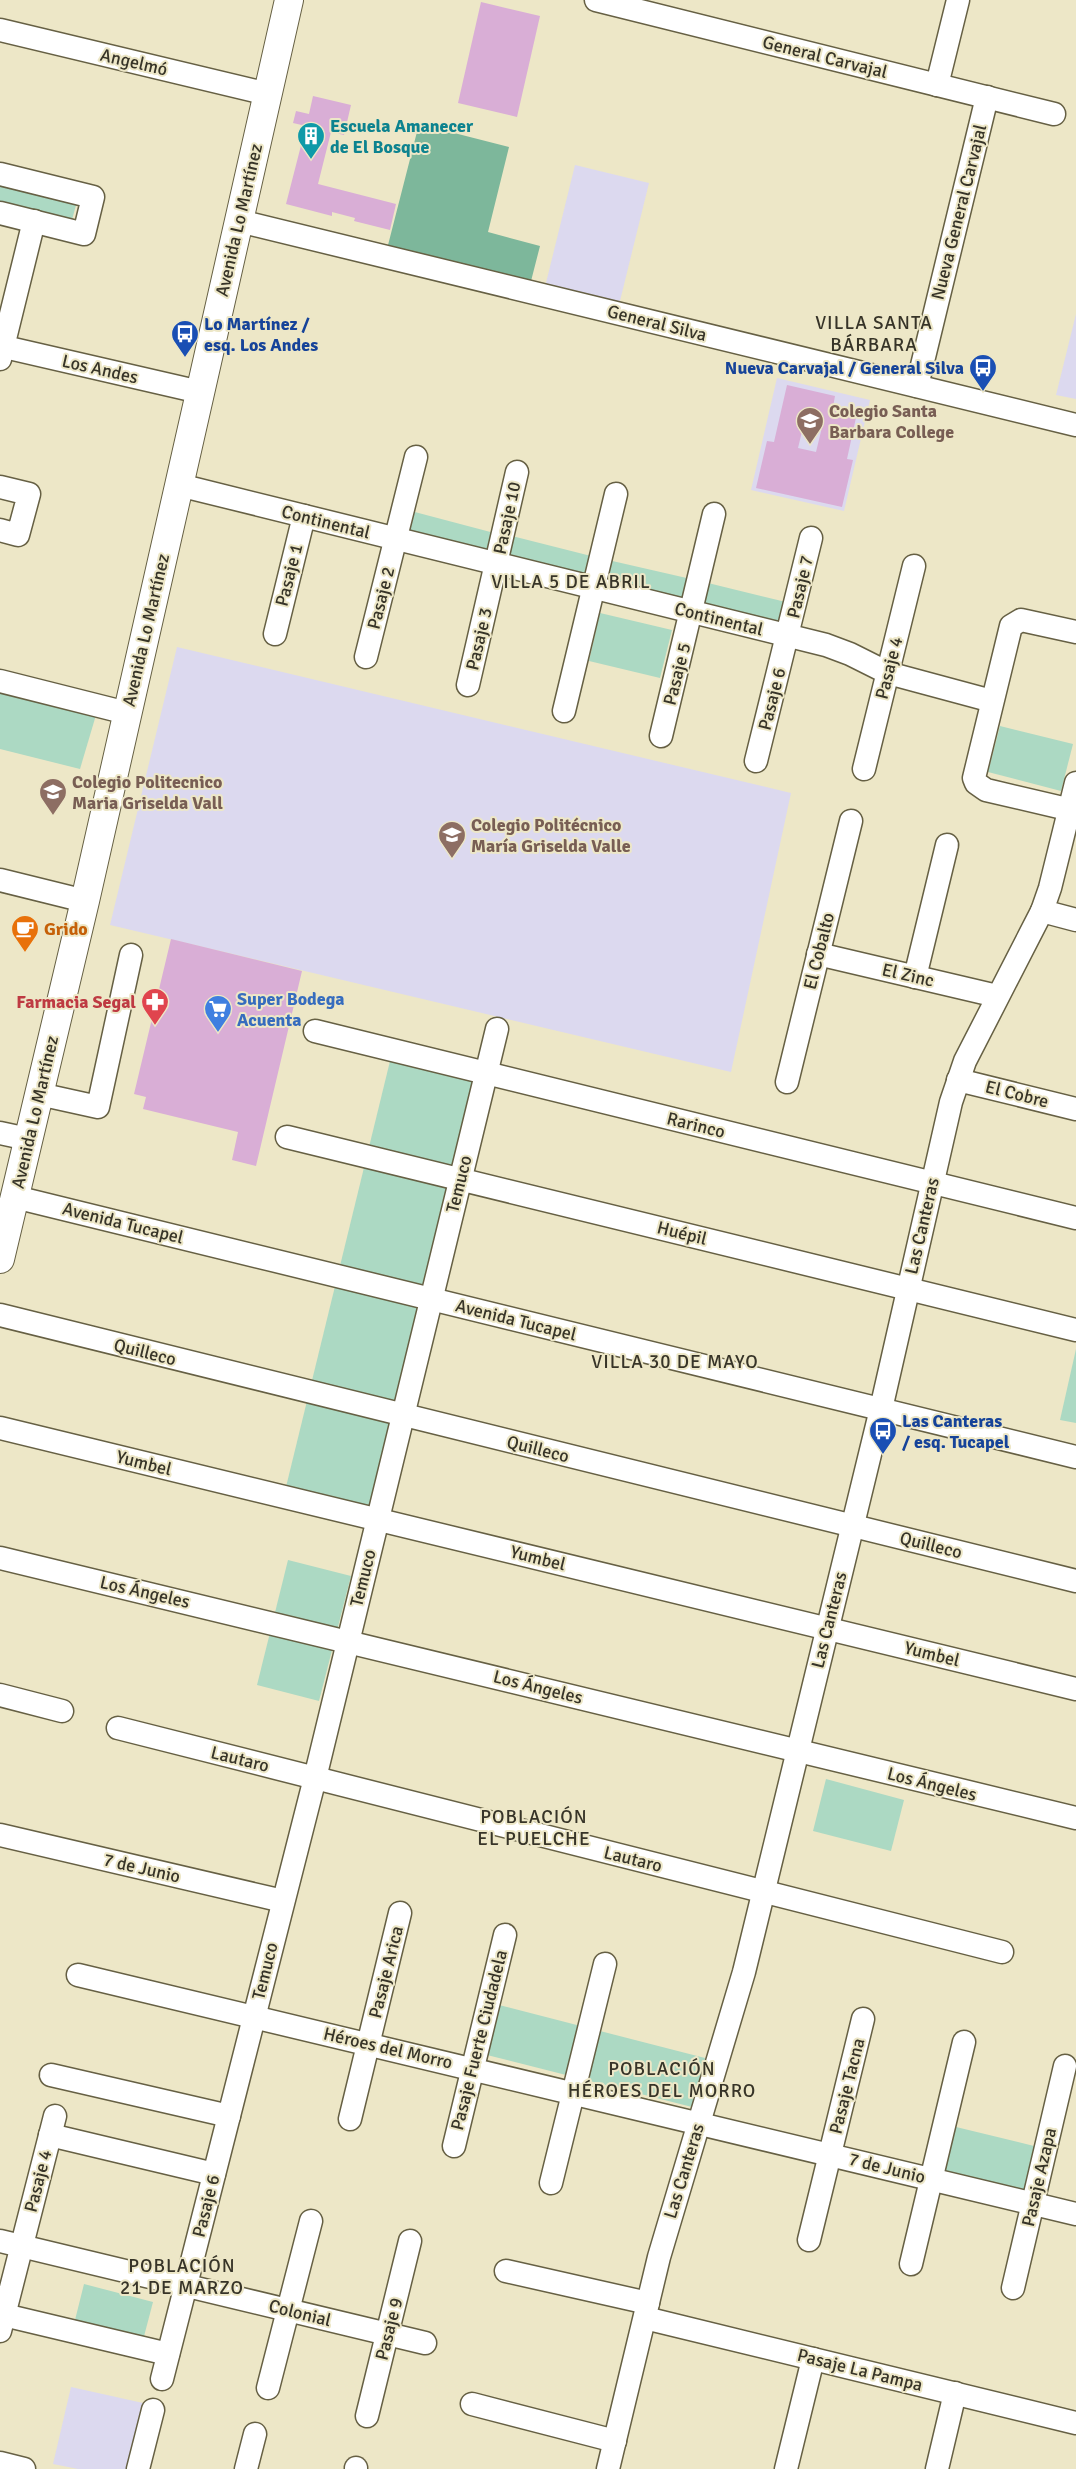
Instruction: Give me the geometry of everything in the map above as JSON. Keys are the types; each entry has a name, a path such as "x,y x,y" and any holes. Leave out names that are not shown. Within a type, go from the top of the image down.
{"main road":[{"name":"Avenida Lo Martínez","path":"1,1247 15,1197 85,901 289,0"}],"street":[{"name":"General Carvajal","path":"596,0 1054,114"},
{"path":"937,85 958,0"},
{"name":"Angelmó","path":"0,30 268,94"},
{"name":"Nueva General Carvajal","path":"917,386 987,97"},
{"path":"0,174 93,197 84,234 0,212"},
{"path":"1,350 34,221"},
{"name":"General Silva","path":"239,221 1076,425"},
{"name":"Los Andes","path":"1,350 200,392"},
{"name":"Pasaje 2","path":"366,657 416,457"},
{"name":"Pasaje 10","path":"497,564 517,472"},
{"name":"Continental","path":"179,486 838,649 888,673 992,701"},
{"path":"0,487 28,494 18,535 0,530"},
{"path":"564,710 616,494"},
{"name":"Pasaje 5","path":"661,736 714,514"},
{"name":"Pasaje 1","path":"274,634 304,516"},
{"name":"Pasaje 7","path":"788,636 811,538"},
{"name":"Pasaje 3","path":"468,685 497,564"},
{"name":"Pasaje 4","path":"864,769 914,566"},
{"path":"1073,810 986,790 976,783 974,773 1009,631 1015,622 1027,620 1076,632"},
{"name":"Pasaje 6","path":"756,761 788,636"},
{"path":"0,681 127,713"},
{"name":"Las Canteras","path":"608,2469 646,2310 675,2202 733,2010 764,1892 881,1409 907,1288 958,1080 997,996 1042,911 1073,810 1076,783"},
{"name":"El Cobalto","path":"787,1082 851,821"},
{"path":"915,977 947,845"},
{"path":"0,880 85,901"},
{"path":"1042,911 1076,920"},
{"name":"El Zinc","path":"818,954 997,996"},
{"path":"39,1094 98,1107 131,955"},
{"name":"Temuco","path":"228,2121 497,1029"},
{"name":"Rarinco","path":"315,1031 1076,1218"},
{"name":"El Cobre","path":"958,1080 1076,1109"},
{"path":"0,1133 28,1139"},
{"name":"Huépil","path":"287,1136 1076,1330"},
{"name":"Avenida Tucapel","path":"15,1197 1076,1457"},
{"name":"Quilleco","path":"0,1315 402,1416 1076,1581"},
{"name":"Yumbel","path":"0,1428 1076,1689"},
{"name":"Los Ángeles","path":"0,1558 348,1640 1076,1818"},
{"path":"0,1695 62,1711"},
{"name":"Lautaro","path":"118,1728 1002,1952"},
{"name":"7 de Junio","path":"0,1835 283,1901"},
{"name":"Pasaje Arica","path":"350,2119 400,1913"},
{"name":"Pasaje Fuerte Ciudadela","path":"454,2146 505,1934"},
{"path":"551,2183 605,1964"},
{"name":"Héroes del Morro","path":"78,1975 699,2122"},
{"name":"Pasaje Tacna","path":"809,2240 863,2019"},
{"path":"911,2264 964,2042"},
{"name":"Pasaje Azapa","path":"1013,2288 1065,2066"},
{"path":"50,2074 228,2121"},
{"name":"Pasaje 6","path":"186,2286 228,2121"},
{"name":"7 de Junio","path":"699,2122 1076,2214"},
{"name":"Pasaje 4","path":"22,2246 52,2126 214,2174"},
{"path":"268,2388 310,2220"},
{"name":"Colonial","path":"0,2241 425,2343"},
{"name":"Pasaje 9","path":"367,2416 410,2241"},
{"path":"22,2246 2,2323 168,2354"},
{"name":"Pasaje La Pampa","path":"506,2270 813,2359 1076,2423"},
{"path":"162,2379 186,2286"},
{"path":"786,2469 813,2359"},
{"path":"937,2469 955,2393"},
{"path":"472,2404 615,2440"},
{"path":"138,2469 153,2410"},
{"path":"246,2469 256,2434"},
{"path":"0,2463 24,2469"}],"shaded area":[{"path":"575,165 649,183 619,305 545,287"},
{"path":"1076,314 1076,399 1056,395"},
{"name":"Colegio Santa Barbara College","path":"777,378 870,400 844,511 751,490"},
{"name":"Colegio Politécnico María Griselda Valle","path":"177,647 791,793 731,1072 110,925"},
{"path":"71,2387 143,2403 127,2469 78,2469 53,2464"}],"green space":[{"path":"419,124 509,147 488,232 540,246 530,285 387,249"},
{"path":"0,179 78,198 70,227 0,209"},
{"path":"411,511 498,534 493,557 406,535"},
{"path":"512,536 595,557 590,579 508,559"},
{"path":"608,560 691,579 685,601 603,581"},
{"path":"708,583 790,603 785,626 703,606"},
{"path":"600,613 672,630 660,678 589,661"},
{"path":"0,693 96,715 80,769 0,749"},
{"path":"1000,726 1073,744 1061,791 988,772"},
{"path":"391,1057 475,1078 376,1513 285,1491"},
{"path":"1076,1349 1076,1423 1060,1420"},
{"path":"288,1560 351,1576 319,1701 257,1685"},
{"path":"826,1779 904,1800 891,1851 813,1831"},
{"path":"499,2005 705,2058 692,2107 487,2055"},
{"path":"952,2126 1034,2146 1024,2190 941,2170"},
{"path":"84,2284 153,2302 142,2344 73,2328"}],"building":[{"path":"481,2 540,16 517,117 458,103"},
{"name":"Escuela Amanecer de El Bosque","path":"313,96 351,105 344,135 331,132 318,184 396,204 390,230 354,221 355,218 332,212 332,216 286,204 306,126 293,123 296,111 309,114"},
{"name":"Colegio Santa Barbara College","path":"787,385 835,396 833,407 857,413 847,459 853,460 842,507 756,488 767,441 774,442","holes":["805,419 823,423 816,452 798,448"]},
{"name":"Super Bodega Acuenta","path":"171,939 302,971 256,1166 232,1160 238,1132 143,1109 146,1097 134,1094"}],"place":[{"name":"Escuela Amanecer de El Bosque","path":"311,160"},
{"name":"Lo Martínez / esq. Los Andes","path":"185,358"},
{"name":"Nueva Carvajal / General Silva","path":"983,392"},
{"name":"Colegio Santa Barbara College","path":"810,445"},
{"name":"Colegio Politecnico Maria Griselda Vall","path":"53,816"},
{"name":"Colegio Politécnico María Griselda Valle","path":"452,859"},
{"name":"Grido","path":"25,953"},
{"name":"Farmacia Segal","path":"155,1026"},
{"name":"Super Bodega Acuenta","path":"218,1033"},
{"name":"Las Canteras / esq. Tucapel","path":"883,1455"}],"district":[{"name":"VILLA SANTA BÁRBARA","path":"874,333"},
{"name":"VILLA 5 DE ABRIL","path":"571,581"},
{"name":"VILLA 30 DE MAYO","path":"675,1361"},
{"name":"POBLACIÓN EL PUELCHE","path":"534,1827"},
{"name":"POBLACIÓN HÉROES DEL MORRO","path":"662,2079"},
{"name":"POBLACIÓN 21 DE MARZO","path":"182,2276"}]}
